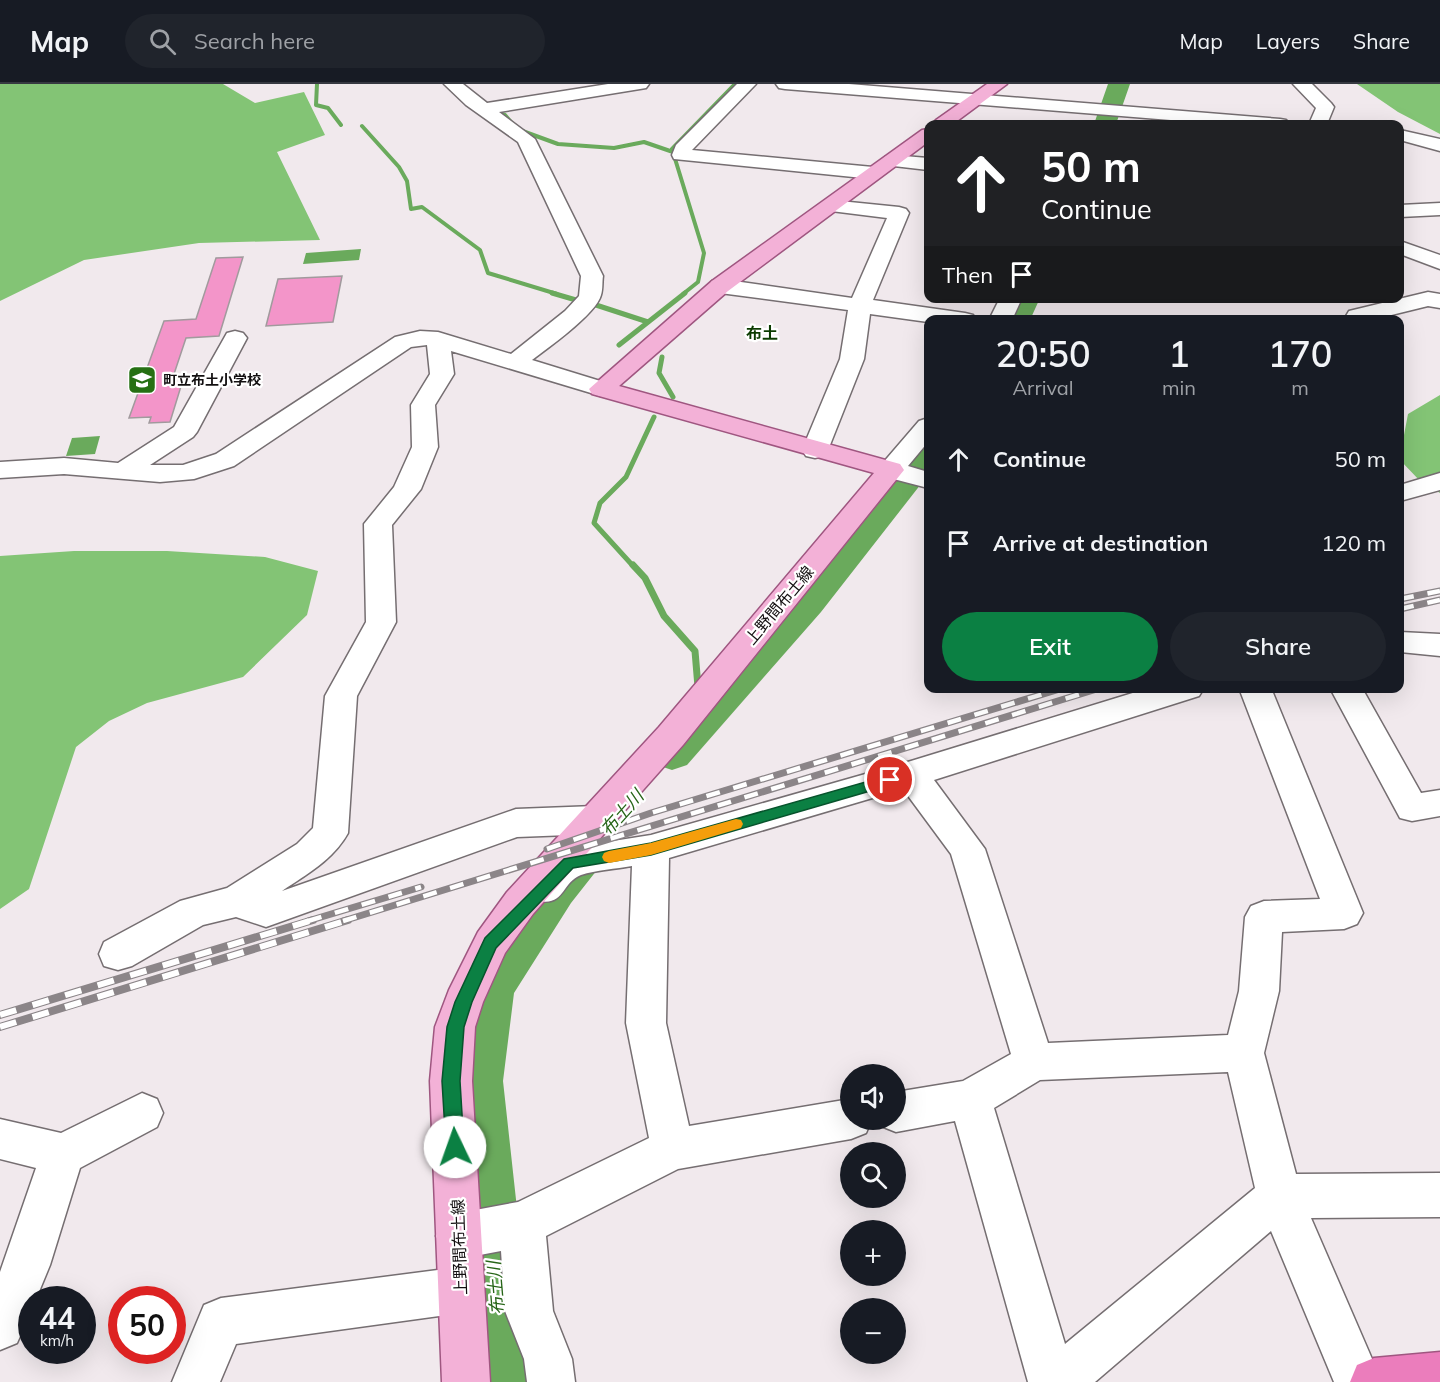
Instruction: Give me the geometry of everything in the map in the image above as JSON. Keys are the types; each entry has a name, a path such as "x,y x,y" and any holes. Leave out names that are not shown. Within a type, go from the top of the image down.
{"highway":[{"path":"1374,1382 1440,1376"}],"main road":[{"path":"948,120 998,84"},
{"path":"601,389 720,286 924,137"},
{"path":"601,389 896,471"},
{"name":"上野間布土線","path":"466,1382 451,1081 455,1027 463,1002 491,943 520,903 671,736 896,471"}],"street":[{"path":"453,84 526,139 592,276 590,297 573,316 515,362"},
{"path":"485,110 640,84"},
{"path":"747,84 683,149 681,155 883,167 924,164"},
{"path":"785,84 1232,120"},
{"path":"1302,84 1325,107 1320,120"},
{"path":"1404,136 1440,145"},
{"path":"1416,158 1440,155"},
{"path":"814,450 852,359 860,305 899,213 830,206"},
{"path":"1404,211 1440,209"},
{"path":"1404,248 1440,262"},
{"path":"720,286 930,315"},
{"path":"1357,311 1428,299 1440,301"},
{"path":"125,470 184,432 236,338"},
{"path":"0,470 64,466 160,474 185,473 225,460 403,342 420,338 438,339 601,389"},
{"path":"118,954 193,912 237,901 310,854 330,833 341,696 381,622 378,524 407,489 425,447 423,405 442,374 438,339"},
{"path":"924,432 896,471 924,479"},
{"path":"1404,492 1440,481"},
{"path":"1404,642 1440,645"},
{"path":"491,943 583,861 651,849 911,774 1172,693"},
{"path":"1257,693 1344,913 1264,917 1259,991 1244,1053 1280,1196 1358,1382"},
{"path":"1349,693 1412,808 1440,803"},
{"path":"911,774 967,849 1034,1062"},
{"path":"237,901 266,912 516,823 595,820"},
{"path":"651,849 646,1023 672,1149"},
{"path":"906,1110 970,1099 1034,1062 1244,1053"},
{"path":"970,1099 1052,1382"},
{"path":"0,1139 63,1154 142,1113"},
{"path":"459,1236 522,1224 672,1149 840,1121"},
{"path":"0,1326 27,1265 63,1154"},
{"path":"1057,1382 1280,1196 1440,1195"},
{"path":"522,1224 529,1311 548,1359 551,1382"},
{"path":"196,1382 221,1322 461,1290"}],"shaded area":[{"path":"0,84 223,84 255,103 304,92 325,135 277,152 320,240 199,243 84,260 0,301"},
{"path":"1357,84 1440,84 1440,134 1398,112"},
{"path":"361,249 359,260 303,264 306,253"},
{"path":"1440,395 1440,493 1420,481 1404,464 1404,435 1408,414"},
{"path":"100,436 95,454 66,456 72,438"},
{"path":"74,551 167,551 265,557 318,571 307,615 243,677 147,703 109,721 76,747 29,889 0,909 0,556"}],"building":[{"path":"243,257 219,336 186,338 171,383 182,383 170,422 149,423 151,417 129,418 164,321 196,319 216,258"},
{"path":"342,276 333,322 266,326 278,279"}],"waterway":[{"path":"317,84 316,105 328,108 341,125"},
{"path":"673,152 672,149 735,84"},
{"name":"布土川","path":"1106,120 1119,84"},
{"path":"494,112 505,115 517,129 558,144 614,148 644,142 673,152"},
{"path":"362,126 399,167 407,181 411,209 422,207 480,250 488,273 557,294"},
{"path":"673,152 704,253 698,282 683,294"},
{"path":"552,293 576,300"},
{"path":"619,345 685,293"},
{"name":"布土川","path":"1018,315 1024,303"},
{"path":"596,305 648,322"},
{"path":"662,357 659,373 673,397"},
{"path":"634,567 594,523 600,503 626,477 654,417"},
{"name":"布土川","path":"672,754 808,603 924,459"},
{"path":"633,565 645,578 664,616 695,651 698,687"},
{"name":"布土川","path":"505,1382 477,1081 490,989 554,889 581,857"}],"railway":[{"path":"1404,598 1440,591"},
{"path":"1404,608 1440,600"},
{"path":"547,849 651,813 1047,693"},
{"path":"343,921 1084,693"},
{"path":"308,921 421,887"},
{"path":"0,1015 313,920"},
{"path":"0,1027 348,920"}],"slow traffic":[{"path":"609,857 651,849 736,824"}],"place":[{"name":"町立布土小学校","path":"142,380"}],"district":[{"name":"布土","path":"762,333"}],"route":[{"path":"455,1147 451,1081 455,1027 463,1002 491,943 569,863 651,849 890,780"}]}
